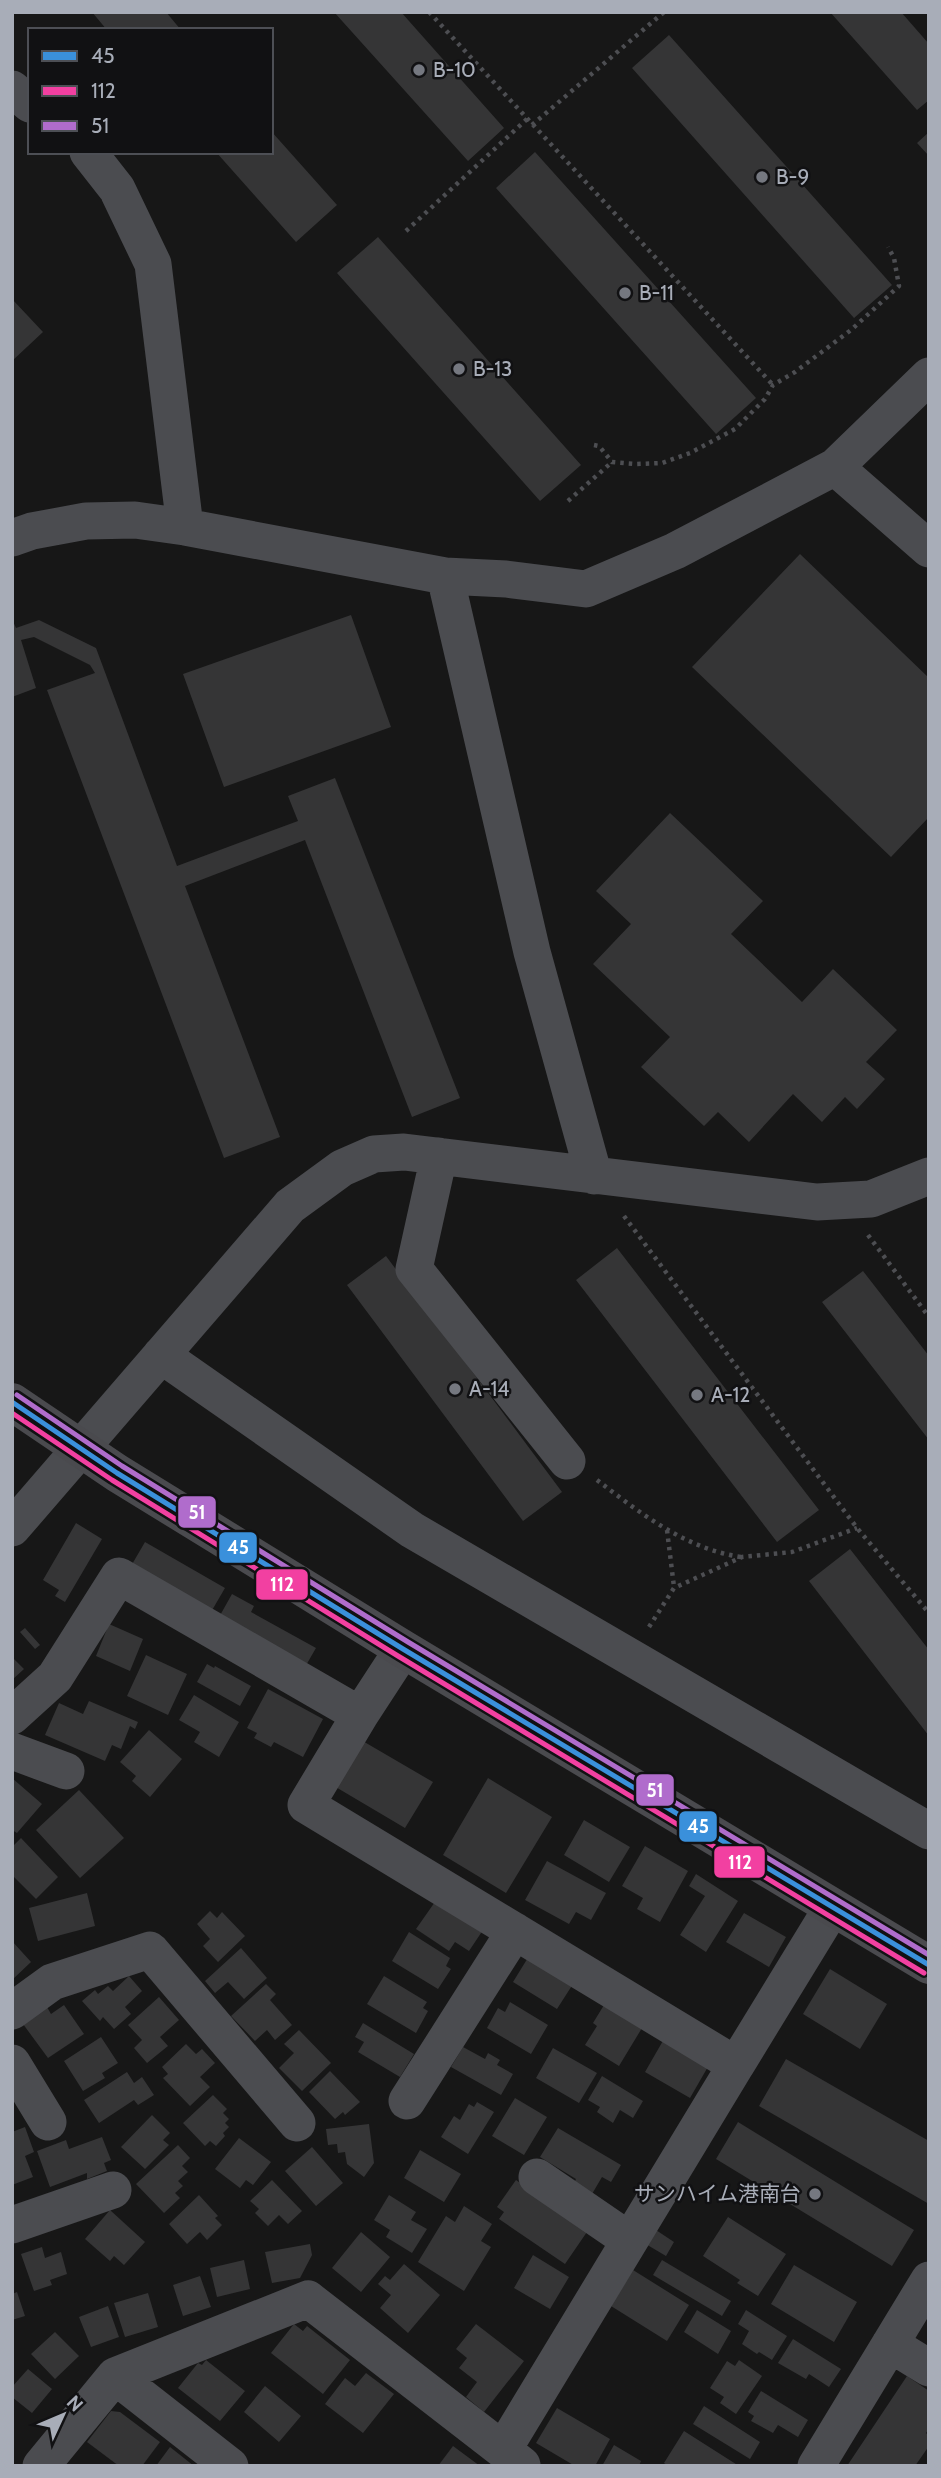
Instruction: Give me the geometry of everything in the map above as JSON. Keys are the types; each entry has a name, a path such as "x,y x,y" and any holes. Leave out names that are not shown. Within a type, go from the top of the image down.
{"street":[{"path":"12,89 28,102"},
{"path":"90,154 117,189 153,264 185,527"},
{"path":"12,538 32,531 86,521 135,520 445,576 506,579 586,589 675,551 835,467 929,376"},
{"path":"835,467 929,549"},
{"path":"445,576 531,952 594,1176"},
{"path":"12,1528 290,1206 342,1168 374,1154 404,1152 817,1202 871,1199 929,1177"},
{"path":"439,1156 414,1269 567,1461"},
{"path":"161,1355 412,1531 929,1831"},
{"path":"12,1402 80,1449 403,1649 929,1965"},
{"path":"12,1716 55,1677 119,1576 360,1715"},
{"path":"403,1649 306,1805 736,2065"},
{"path":"12,1751 66,1771"},
{"path":"41,2466 115,2376 308,2300 513,2458 629,2240 832,1908"},
{"path":"423,2089 515,1931"},
{"path":"12,2011 52,1982 150,1950 298,2123"},
{"path":"12,2063 48,2122"},
{"path":"537,2176 629,2240"},
{"path":"12,2225 65,2220 113,2190"},
{"path":"816,2466 929,2280"},
{"path":"890,2344 929,2368"},
{"path":"115,2376 230,2466"}],"path":[{"path":"429,12 773,385"},
{"path":"532,125 664,12"},
{"path":"405,231 527,119"},
{"path":"594,445 612,462 662,463 690,453 735,429 765,399 773,385 851,330 899,286 894,258 888,247"},
{"path":"568,501 612,462"},
{"path":"861,1200 869,1239 929,1317"},
{"path":"617,1206 857,1528 929,1613"},
{"path":"567,1461 575,1463 666,1529 719,1554 742,1557 792,1552 857,1528"},
{"path":"666,1529 674,1588"},
{"path":"650,1625 674,1588 742,1557"}],"building":[{"path":"92,12 166,12 179,28 105,28"},
{"name":"B-10","path":"334,12 401,12 504,128 468,161"},
{"path":"830,12 901,12 929,44 929,100 917,110"},
{"name":"B-9","path":"669,35 892,285 854,318 632,68"},
{"path":"929,132 929,156 917,143"},
{"path":"273,133 337,205 296,242 218,154 273,154"},
{"name":"B-11","path":"535,152 756,398 716,434 496,188"},
{"name":"B-13","path":"378,237 581,465 540,501 337,273"},
{"path":"12,299 43,332 12,361"},
{"path":"800,554 929,678 929,817 891,857 692,667"},
{"path":"351,615 391,727 224,787 183,674"},
{"path":"12,619 16,628 39,620 96,648 177,866 298,821 288,796 335,778 460,1098 412,1117 305,840 185,886 280,1137 224,1158 47,690 95,673 90,665 34,637 21,640 36,688 12,697"},
{"path":"670,813 763,901 731,934 802,1002 833,969 897,1030 866,1062 885,1079 857,1109 845,1097 822,1122 793,1094 749,1142 718,1112 704,1126 641,1067 670,1037 593,964 631,924 596,891"},
{"name":"A-12","path":"617,1248 819,1510 777,1542 576,1280"},
{"name":"A-14","path":"386,1256 562,1492 523,1521 347,1285"},
{"path":"863,1271 929,1356 929,1440 822,1302"},
{"path":"76,1523 102,1539 65,1602 55,1596 59,1590 43,1580"},
{"path":"145,1542 225,1588 211,1612 131,1566"},
{"path":"850,1549 929,1650 929,1736 809,1581"},
{"path":"232,1594 254,1606 251,1612 316,1648 305,1667 218,1619"},
{"path":"109,1624 143,1639 130,1671 96,1656"},
{"path":"25,1628 40,1645 35,1649 20,1632"},
{"path":"146,1655 187,1674 168,1715 127,1696"},
{"path":"12,1657 24,1669 12,1680"},
{"path":"207,1664 251,1686 240,1706 197,1682"},
{"path":"268,1689 323,1719 303,1757 274,1742 271,1747 254,1738 257,1733 247,1728"},
{"path":"194,1695 239,1722 219,1757 194,1742 200,1732 179,1720"},
{"path":"89,1701 138,1722 135,1729 130,1726 121,1749 112,1745 105,1761 45,1735 59,1703 83,1714"},
{"path":"149,1730 182,1759 150,1797 132,1781 136,1776 120,1762"},
{"path":"361,1740 433,1782 405,1828 334,1786"},
{"path":"12,1778 42,1804 17,1833 12,1830"},
{"path":"488,1778 552,1817 506,1893 443,1855"},
{"path":"79,1790 124,1838 80,1878 36,1830"},
{"path":"584,1820 630,1847 609,1882 564,1855"},
{"path":"21,1838 58,1877 36,1899 12,1875 12,1847"},
{"path":"645,1846 688,1871 660,1922 637,1909 643,1898 622,1886"},
{"path":"547,1861 606,1893 591,1920 576,1912 569,1924 525,1900"},
{"path":"696,1874 738,1901 706,1952 680,1935 705,1896 689,1886"},
{"path":"87,1893 95,1926 38,1941 29,1908"},
{"path":"437,1899 483,1930 469,1951 455,1942 449,1951 416,1929"},
{"path":"210,1911 217,1918 222,1912 245,1936 218,1962 203,1946 210,1939 197,1924"},
{"path":"744,1913 786,1937 769,1967 726,1942"},
{"path":"409,1932 450,1958 446,1966 451,1969 438,1989 392,1961"},
{"path":"12,1941 31,1962 12,1980"},
{"path":"241,1948 267,1978 244,1999 228,1982 215,1993 205,1981"},
{"path":"529,1956 573,1984 557,2009 513,1982"},
{"path":"830,1969 887,2004 860,2049 803,2014"},
{"path":"129,1976 142,1991 125,2007 131,2014 114,2029 103,2017 100,2021 82,2001 95,1990 98,1994 108,1986 113,1991"},
{"path":"384,1976 427,2002 423,2008 428,2011 416,2033 367,2004"},
{"path":"266,1984 276,1994 270,2000 292,2025 275,2040 267,2030 255,2041 231,2016"},
{"path":"159,1997 179,2020 160,2037 168,2046 147,2063 134,2048 142,2040 128,2025"},
{"path":"510,2002 548,2025 531,2054 487,2028 498,2008 505,2012"},
{"path":"64,2005 84,2034 48,2058 23,2024 47,2007 51,2014"},
{"path":"604,2005 642,2028 619,2066 585,2045 597,2026 593,2023"},
{"path":"363,2023 414,2054 400,2077 358,2052 364,2042 355,2037"},
{"path":"299,2030 331,2063 302,2091 279,2068 294,2053 284,2044"},
{"path":"101,2037 118,2063 102,2073 105,2078 83,2091 64,2061"},
{"path":"664,2039 709,2065 690,2098 645,2072"},
{"path":"186,2044 196,2054 202,2049 215,2063 200,2077 210,2087 190,2106 163,2078 168,2074 162,2067"},
{"path":"463,2047 485,2059 488,2053 500,2060 497,2065 513,2074 501,2095 451,2067"},
{"path":"553,2048 597,2073 579,2103 536,2078"},
{"path":"786,2059 929,2141 929,2204 759,2106"},
{"path":"330,2071 360,2102 345,2115 343,2112 335,2119 309,2092"},
{"path":"127,2072 134,2083 142,2077 154,2095 138,2105 134,2100 99,2123 84,2100"},
{"path":"602,2076 643,2101 633,2118 620,2110 613,2123 597,2112 600,2107 588,2100"},
{"path":"213,2095 227,2109 223,2113 229,2119 225,2123 229,2127 216,2146 210,2141 205,2146 183,2123"},
{"path":"515,2098 547,2117 524,2155 492,2136"},
{"path":"477,2102 494,2112 468,2154 441,2137 454,2116 460,2120 469,2104 474,2107"},
{"path":"152,2115 170,2133 163,2140 169,2145 145,2169 121,2147"},
{"name":"サンハイム港南台","path":"738,2122 914,2230 892,2266 716,2159"},
{"path":"369,2124 374,2163 364,2177 347,2164 345,2152 338,2153 337,2144 328,2145 326,2129"},
{"path":"25,2127 34,2152 25,2156 33,2177 12,2185 12,2132"},
{"path":"558,2128 621,2165 611,2182 602,2177 592,2194 574,2183 576,2179 540,2157"},
{"path":"102,2137 111,2160 104,2163 107,2171 87,2179 87,2173 50,2187 37,2151 66,2140 69,2149"},
{"path":"239,2138 271,2162 253,2185 246,2180 240,2188 215,2169"},
{"path":"178,2145 190,2158 182,2166 188,2172 178,2181 183,2186 175,2193 180,2198 164,2213 136,2184"},
{"path":"312,2147 343,2183 316,2206 285,2171"},
{"path":"420,2150 461,2174 444,2202 404,2178"},
{"path":"272,2180 302,2211 288,2224 279,2215 268,2226 255,2213 259,2209 250,2201"},
{"path":"516,2180 589,2229 565,2264 499,2219 504,2212 497,2207"},
{"path":"199,2195 218,2216 215,2218 222,2225 207,2240 200,2232 187,2244 169,2224"},
{"path":"389,2195 416,2212 411,2220 427,2229 412,2253 386,2237 390,2230 374,2220"},
{"path":"464,2206 492,2224 481,2241 491,2247 464,2291 418,2262 446,2216 455,2222"},
{"path":"110,2210 145,2242 124,2265 114,2256 110,2261 85,2239"},
{"path":"728,2217 786,2254 758,2296 737,2283 740,2280 703,2256"},
{"path":"653,2228 674,2242 666,2256 644,2243"},
{"path":"361,2232 390,2257 361,2292 332,2268"},
{"path":"310,2244 312,2255 300,2278 272,2283 265,2252"},
{"path":"42,2247 45,2258 61,2252 67,2274 50,2280 52,2285 34,2291 21,2254"},
{"path":"533,2255 569,2277 550,2309 514,2288"},
{"path":"244,2260 250,2289 217,2297 210,2268"},
{"path":"662,2260 731,2301 722,2316 653,2275"},
{"path":"404,2264 440,2295 408,2333 380,2308 391,2295 378,2284 385,2276 390,2280"},
{"path":"794,2265 857,2302 834,2342 771,2304"},
{"path":"633,2270 689,2305 667,2341 611,2306"},
{"path":"200,2276 211,2307 183,2316 173,2285"},
{"path":"17,2292 25,2316 12,2320 12,2294"},
{"path":"148,2293 158,2327 125,2337 114,2303"},
{"path":"108,2306 119,2337 91,2347 79,2317"},
{"path":"697,2310 731,2331 718,2354 684,2332"},
{"path":"746,2310 787,2336 772,2360 742,2344 749,2331 738,2324"},
{"path":"294,2324 303,2331 307,2326 350,2360 323,2394 271,2353"},
{"path":"476,2324 524,2361 484,2412 466,2397 477,2382 459,2368 467,2358 456,2349"},
{"path":"55,2332 79,2356 55,2379 31,2354"},
{"path":"793,2339 841,2369 829,2387 809,2374 806,2379 778,2363"},
{"path":"206,2360 245,2391 220,2421 178,2388 198,2363 202,2365"},
{"path":"739,2360 762,2376 736,2414 720,2403 724,2397 710,2388 727,2361 735,2366"},
{"path":"28,2369 52,2389 32,2413 12,2397 12,2387"},
{"path":"366,2373 394,2394 363,2433 325,2404 345,2378 355,2386"},
{"path":"907,2376 929,2391 929,2429 926,2433 929,2436 929,2446 915,2466 847,2466"},
{"path":"265,2386 301,2416 279,2442 244,2412"},
{"path":"761,2391 808,2420 798,2437 778,2425 773,2433 751,2421 754,2416 748,2412"},
{"path":"704,2406 760,2442 750,2459 693,2424"},
{"path":"557,2408 610,2439 595,2466 575,2466 536,2443"},
{"path":"111,2411 120,2412 160,2442 142,2466 119,2466 87,2442"},
{"path":"684,2431 739,2466 668,2466 664,2463"},
{"path":"614,2445 641,2461 639,2466 602,2466"},
{"path":"453,2446 480,2466 438,2466"},
{"path":"170,2447 194,2466 156,2466"}],"transit line":[{"name":"51","path":"17,1395 122,1466 408,1642 929,1955"},
{"name":"45","path":"12,1402 117,1473 403,1649 929,1965"},
{"name":"112","path":"12,1413 112,1480 398,1656 924,1973"}],"place":[{"name":"B-10","path":"419,70"},
{"name":"B-9","path":"762,177"},
{"name":"B-11","path":"625,293"},
{"name":"B-13","path":"459,369"},
{"name":"A-14","path":"455,1389"},
{"name":"A-12","path":"697,1395"},
{"name":"サンハイム港南台","path":"815,2194"}]}
